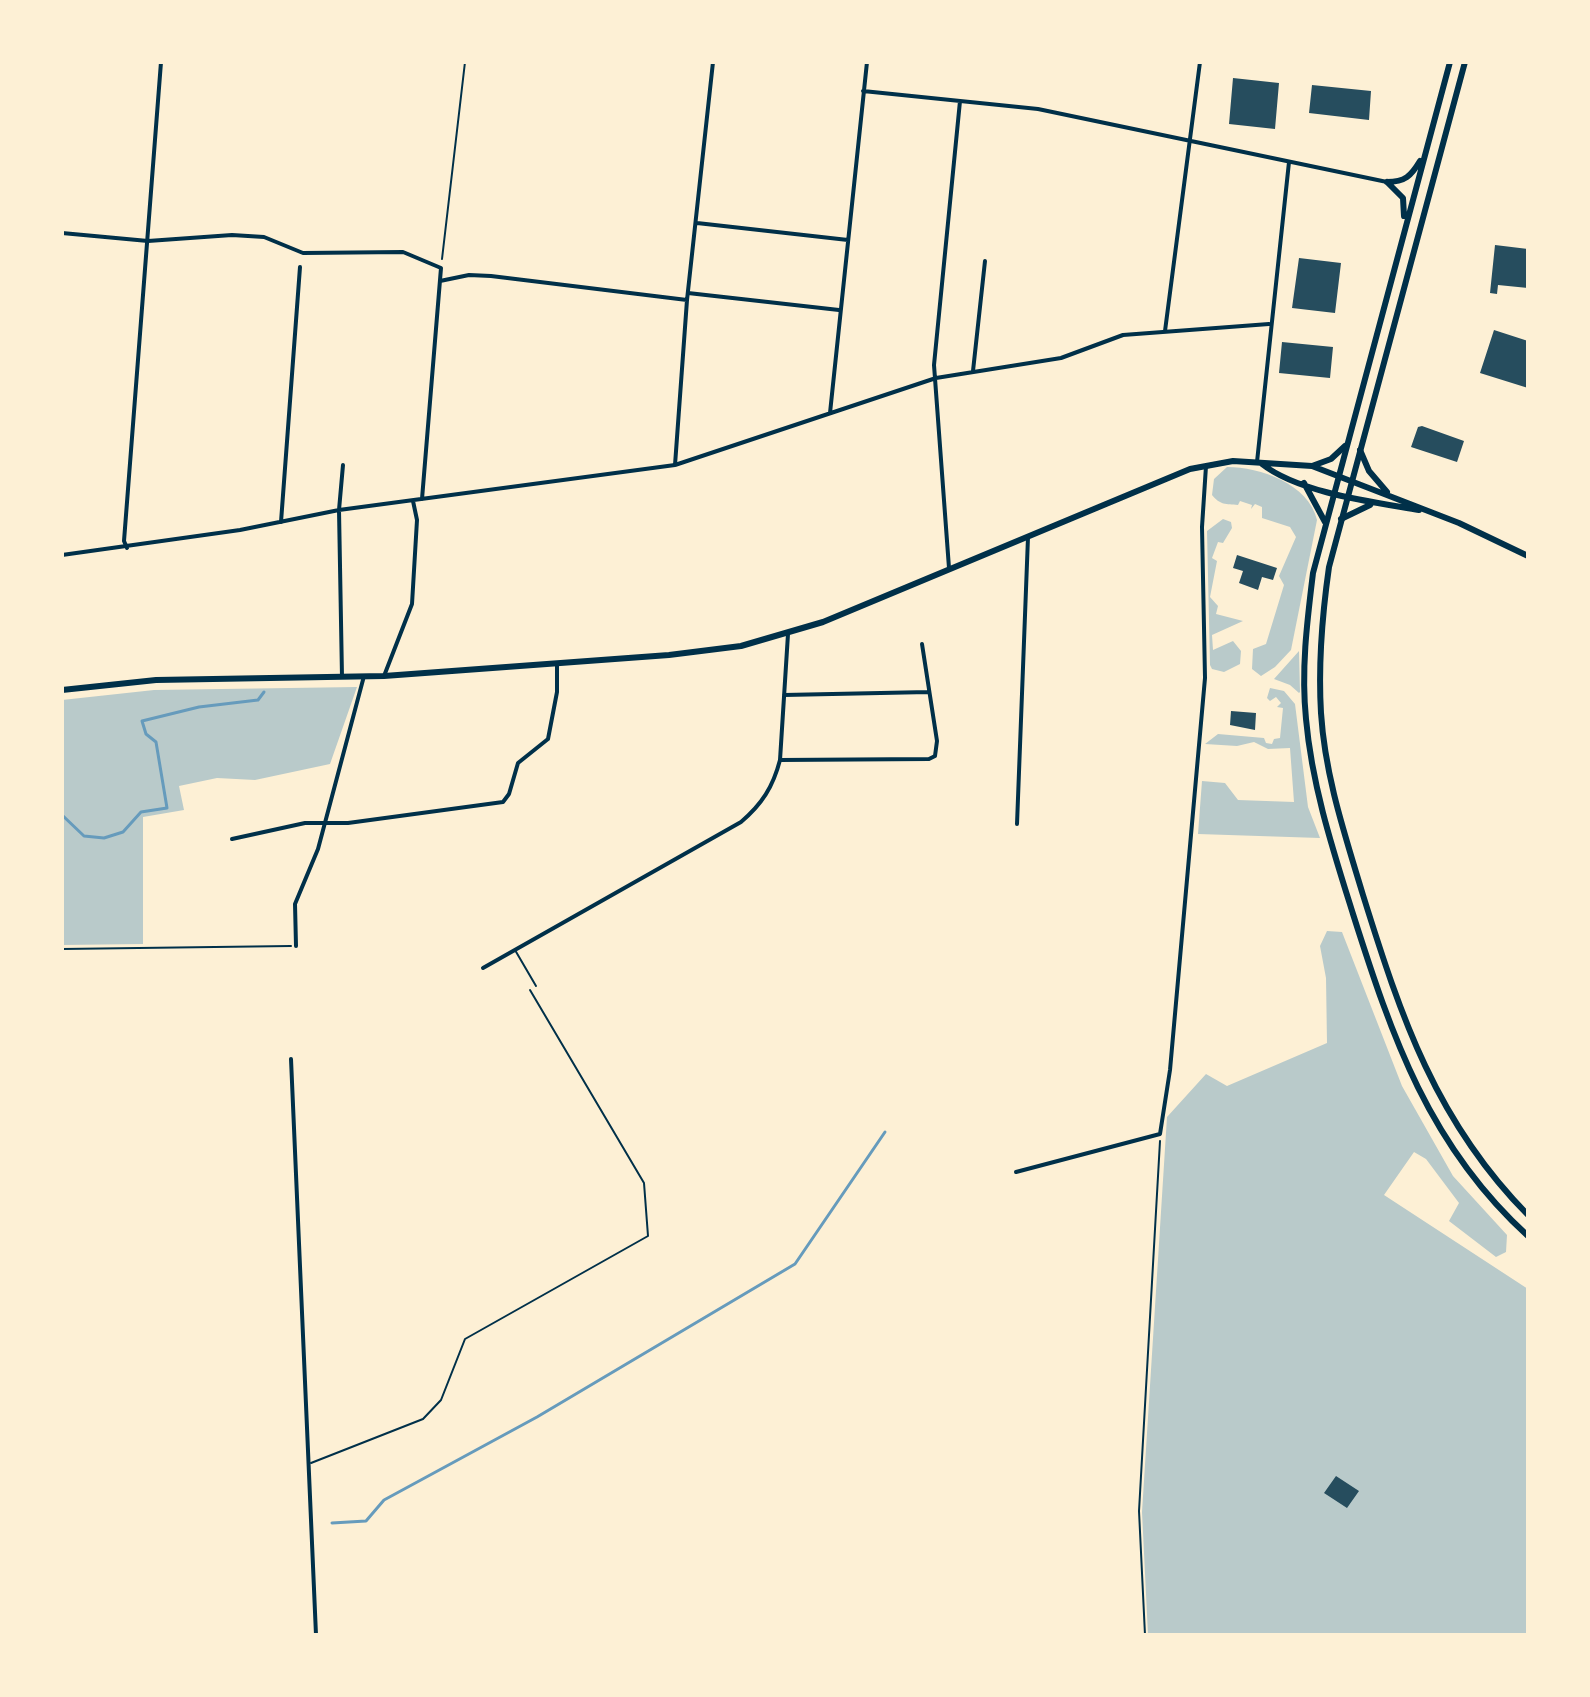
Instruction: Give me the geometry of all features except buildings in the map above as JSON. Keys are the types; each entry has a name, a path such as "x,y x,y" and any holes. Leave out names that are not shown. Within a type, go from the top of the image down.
{"main road":[{"path":"1450,62 1325,522 1305,634 1304,686 1309,747 1325,822 1397,1048 1426,1106 1451,1146 1493,1200 1528,1236"},
{"path":"1465,62 1329,567 1320,658 1324,743 1339,819 1412,1043 1438,1096 1463,1137 1528,1215"},
{"path":"1387,182 1401,182 1410,177 1426,151"},
{"path":"1387,182 1403,198 1404,225"},
{"path":"1312,466 1331,459 1345,446"},
{"path":"1360,450 1373,478 1390,495"},
{"path":"1259,463 1304,483 1373,504 1430,512"},
{"path":"62,690 156,680 384,676 708,651 788,634 1206,464 1312,466 1390,495 1527,554"},
{"path":"1304,483 1325,522"},
{"path":"1341,519 1373,504"}],"street":[{"path":"127,548 125,526 161,62"},
{"path":"675,465 687,300 713,62"},
{"path":"830,413 867,62"},
{"path":"1165,331 1200,62"},
{"path":"863,91 1038,109 1387,182"},
{"path":"949,568 936,378 960,101"},
{"path":"1259,463 1269,324 1289,162"},
{"path":"697,223 848,240"},
{"path":"62,233 148,241 232,235 264,237 303,253 403,252 441,268 422,499"},
{"path":"973,371 985,261"},
{"path":"281,522 300,267"},
{"path":"440,281 491,276 687,300"},
{"path":"688,293 839,310"},
{"path":"62,555 127,548 339,510 675,465 936,378 1061,358 1123,335 1269,324"},
{"path":"1016,1172 1160,1134 1170,1070 1204,692 1202,527 1206,464"},
{"path":"342,677 339,510 343,465"},
{"path":"384,676 412,604 417,520 413,501"},
{"path":"1017,824 1028,535"},
{"path":"483,968 741,822 768,793 780,760 788,634"},
{"path":"780,760 929,759 938,750 922,644"},
{"path":"232,839 325,821 348,823 503,802 509,794 518,763 548,739 557,692 557,663"},
{"path":"296,946 295,904 318,849 364,676"},
{"path":"784,695 929,692"},
{"path":"291,1059 316,1635"}],"lane":[{"path":"515,950 536,986"},
{"path":"309,1464 423,1419 441,1400 465,1339 648,1236 644,1183 530,990"}],"path":[{"path":"441,268 465,62"},
{"path":"62,949 296,946"},
{"path":"1145,1635 1139,1511 1160,1134"}],"shaded area":[{"path":"1227,467 1268,474 1294,487 1312,507 1317,520 1291,650 1261,676 1252,669 1253,649 1266,644 1284,585 1279,576 1296,537 1290,527 1262,518 1262,507 1255,504 1251,509 1252,505 1240,501 1238,505 1221,502 1212,495 1214,479"},
{"path":"1223,519 1231,522 1232,528 1223,543 1218,542 1212,558 1217,561 1210,597 1218,606 1216,614 1243,621 1212,635 1213,650 1233,641 1241,651 1240,664 1224,672 1212,669 1210,665 1207,531"},
{"path":"1299,651 1299,693 1290,685 1274,679"},
{"path":"357,687 330,764 255,780 217,778 179,786 184,810 143,817 143,944 62,945 62,700 154,690"},
{"path":"1270,688 1284,691 1295,704 1308,807 1320,838 1198,834 1202,781 1225,783 1238,800 1294,802 1290,748 1268,749 1254,742 1237,746 1205,744 1218,734 1264,738 1266,743 1272,744 1274,739 1280,738 1283,708 1277,707 1281,703 1276,697 1270,701 1267,698"},
{"path":"1327,931 1342,932 1402,1086 1453,1176 1507,1235 1506,1252 1496,1257 1449,1221 1459,1203 1426,1159 1414,1152 1384,1195 1528,1289 1528,1635 1148,1635 1142,1512 1167,1117 1206,1074 1227,1086 1327,1043 1326,978 1320,946"}],"waterway":[{"path":"62,815 84,836 104,838 123,832 141,812 167,808 156,742 146,734 142,721 199,707 258,700 264,692"},
{"path":"332,1523 366,1521 384,1500 537,1417 795,1264 885,1132"}]}
